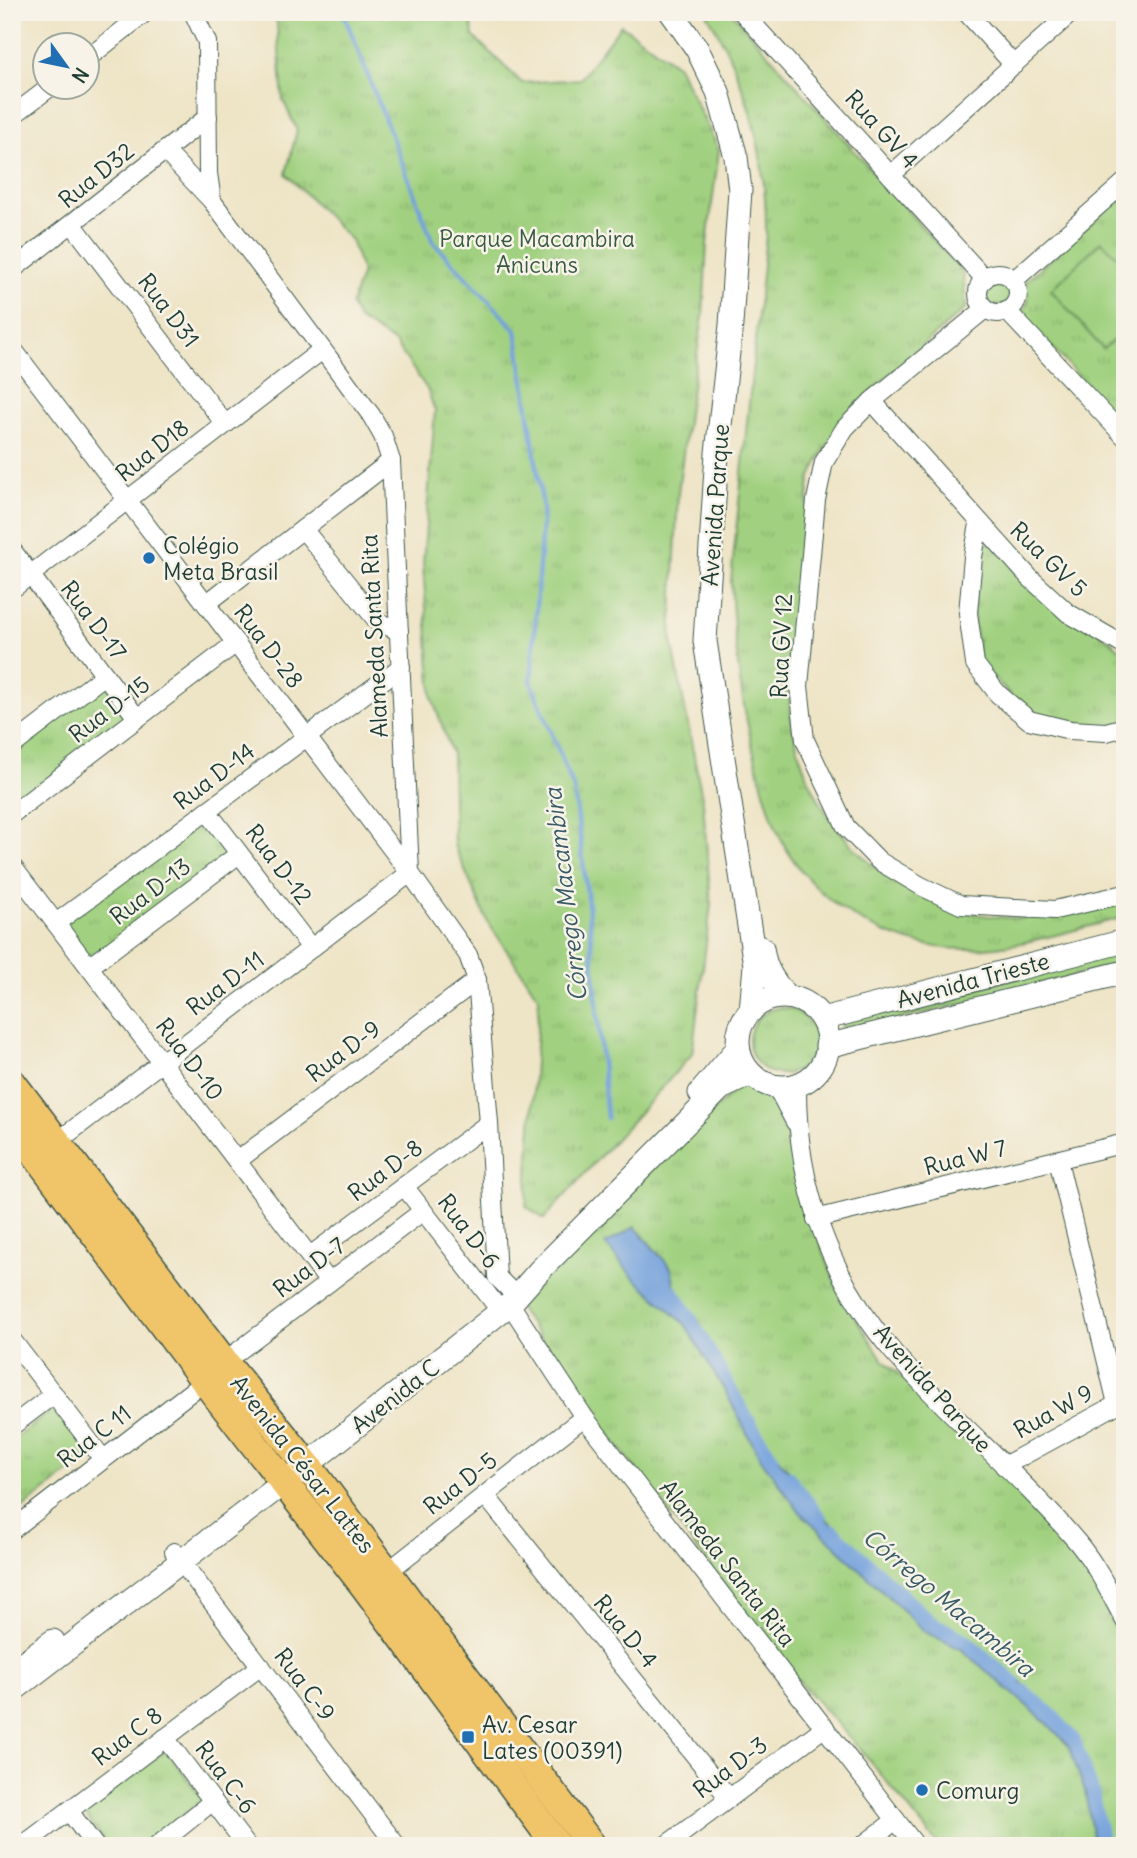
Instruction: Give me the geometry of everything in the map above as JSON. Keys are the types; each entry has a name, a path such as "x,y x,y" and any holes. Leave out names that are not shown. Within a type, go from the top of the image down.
{"main road":[{"name":"Avenida César Lattes","path":"12,1083 48,1149 215,1372 281,1478 377,1580 588,1844"},
{"name":"Avenida César Lattes","path":"12,1123 48,1149"},
{"name":"Avenida César Lattes","path":"215,1372 304,1461 377,1580 557,1846"}],"street":[{"path":"102,47 146,12"},
{"path":"193,12 207,42 208,173 212,201"},
{"name":"Avenida Parque","path":"671,12 697,49 718,92 736,157 740,190 731,325 717,453 705,641 755,965 751,1011"},
{"name":"Avenida Parque","path":"687,12 700,30 722,73 738,114 749,155 753,205 727,473 716,635 764,965 769,976 787,997"},
{"name":"Rua GV 4","path":"742,12 985,279"},
{"path":"967,12 1014,65"},
{"path":"891,175 1072,12"},
{"path":"12,116 32,101"},
{"name":"Rua D32","path":"12,271 208,117"},
{"name":"Alameda Santa Rita","path":"165,151 212,201 372,415 383,436 391,461 410,873 468,955 477,980 489,1123 497,1277 505,1299 584,1417 916,1846"},
{"path":"1013,281 1125,182"},
{"name":"Rua D31","path":"73,225 225,424"},
{"path":"1004,274 1013,281 1017,297 1007,311 995,313 985,309 978,295 985,279 1004,274"},
{"name":"Rua GV 12","path":"985,309 872,401 845,428 824,462 816,500 799,686 805,740 846,827 878,860 921,886 961,905 1055,910 1125,894"},
{"path":"1007,311 1125,437"},
{"name":"Rua D18","path":"12,589 322,349"},
{"name":"Rua D-28","path":"14,356 127,500 410,873"},
{"name":"Rua GV 5","path":"872,401 1029,577 1068,613 1125,646"},
{"path":"206,604 391,461"},
{"name":"Rua GV 5","path":"979,524 968,613 975,664 998,695 1029,720 1070,730 1106,732 1125,727"},
{"path":"303,529 378,622 399,631"},
{"name":"Rua D-17","path":"12,550 138,718"},
{"name":"Rua D-15","path":"12,814 236,643"},
{"name":"Rua D-14","path":"56,923 401,667"},
{"path":"12,746 105,675"},
{"name":"Rua D-12","path":"207,811 311,947"},
{"name":"Rua D-13","path":"89,967 239,853"},
{"name":"Rua D-10","path":"12,866 329,1282"},
{"name":"Rua D-11","path":"48,1149 410,873"},
{"name":"Avenida Trieste","path":"822,1019 1125,941"},
{"name":"Avenida Trieste","path":"828,1046 1124,974"},
{"name":"Rua D-9","path":"237,1161 477,980"},
{"path":"787,997 807,1004 822,1019 828,1046 818,1070 786,1086 760,1081 751,1074 738,1048 741,1028 751,1011 763,1002 787,997"},
{"name":"Avenida C","path":"505,1299 532,1262 713,1080 738,1048"},
{"name":"Avenida C","path":"12,1691 178,1557 304,1461 540,1270 721,1088 751,1074"},
{"name":"Avenida Parque","path":"786,1086 797,1125 816,1219 845,1285 893,1352 1080,1545 1125,1621"},
{"name":"Rua D-8","path":"310,1256 489,1123"},
{"name":"Rua W 7","path":"816,1219 1125,1143"},
{"path":"1058,1160 1121,1402"},
{"name":"Rua D-6","path":"404,1186 505,1299"},
{"name":"Rua D-7","path":"215,1372 423,1210"},
{"path":"12,1340 103,1459"},
{"name":"Rua C 11","path":"12,1530 215,1372"},
{"path":"12,1426 54,1394"},
{"name":"Rua W 9","path":"1004,1466 1121,1402"},
{"name":"Rua D-5","path":"377,1580 584,1417"},
{"name":"Rua D-4","path":"485,1495 729,1798"},
{"name":"Avenida C","path":"12,1671 178,1557"},
{"name":"Rua C-9","path":"178,1557 397,1846"},
{"name":"Rua C 8","path":"22,1846 261,1666"},
{"name":"Rua D-3","path":"665,1846 825,1727"},
{"name":"Rua C-6","path":"165,1738 247,1846"},
{"path":"157,1846 213,1801"},
{"path":"69,1811 95,1846"},
{"path":"862,1846 896,1820"}],"green space":[{"name":"Parque Macambira Anicuns","path":"276,12 470,12 473,36 522,83 580,79 621,25 678,66 719,150 707,243 703,316 678,493 671,636 703,803 711,904 692,1054 544,1219 526,1206 539,998 487,921 454,845 452,754 432,697 423,564 435,411 427,389 395,343 358,319 351,305 362,272 351,240 286,174 297,130 283,100"},
{"path":"706,12 731,12 963,273 966,308 900,365 857,407 822,454 810,480 789,686 798,750 813,789 835,825 862,856 895,881 932,901 972,913 1029,918 1057,915 1125,899 1125,917 1003,946 964,949 936,947 881,931 832,901 811,882 793,860 779,835 754,755 744,706 734,631 731,581 766,235 763,176 759,147 744,92 721,38"},
{"path":"1125,193 1125,428 1022,314 1028,301 1025,282"},
{"path":"1101,241 1125,264 1125,330 1103,349 1051,290"},
{"path":"997,279 1007,283 1011,293 1007,303 997,307 987,303 983,293 987,283"},
{"path":"988,541 1125,653 1125,723 1106,728 1030,716 979,662 973,614 979,553"},
{"path":"103,680 132,717 12,811 12,748"},
{"path":"203,817 234,854 91,963 62,923"},
{"path":"1125,951 1125,963 844,1033 842,1022"},
{"path":"782,1008 795,1011 805,1018 812,1028 815,1041 812,1054 805,1064 795,1071 782,1074 769,1071 759,1064 752,1054 749,1041 752,1028 759,1018 769,1011"},
{"path":"741,1084 779,1106 811,1219 837,1288 883,1360 1006,1472 1088,1567 1125,1654 1125,1846 939,1846 861,1750 796,1678 593,1413 515,1303"},
{"path":"54,1408 91,1455 14,1515 12,1441"},
{"path":"166,1750 203,1800 142,1846 108,1846 83,1812"}],"water":[{"path":"635,1227 671,1268 675,1287 698,1320 752,1419 776,1456 804,1488 820,1513 933,1618 967,1636 1056,1713 1078,1738 1096,1788 1107,1846 1094,1846 1085,1791 1068,1745 1047,1723 961,1649 925,1632 798,1510 759,1456 685,1324 633,1277 605,1244"}],"waterway":[{"name":"Córrego Macambira","path":"343,12 433,242 516,330 543,508 531,682 574,789 587,893 607,1118"},
{"name":"Córrego Macambira","path":"675,1287 777,1457"},
{"name":"Córrego Macambira","path":"790,1472 825,1517"},
{"name":"Córrego Macambira","path":"834,1526 933,1618 967,1636 1019,1681"},
{"name":"Córrego Macambira","path":"1026,1687 1056,1713 1078,1738 1096,1788 1107,1846"}],"place":[{"name":"Colégio Meta Brasil","path":"149,558"},
{"name":"Av. Cesar Lates (00391)","path":"468,1737"},
{"name":"Comurg","path":"922,1790"}]}
